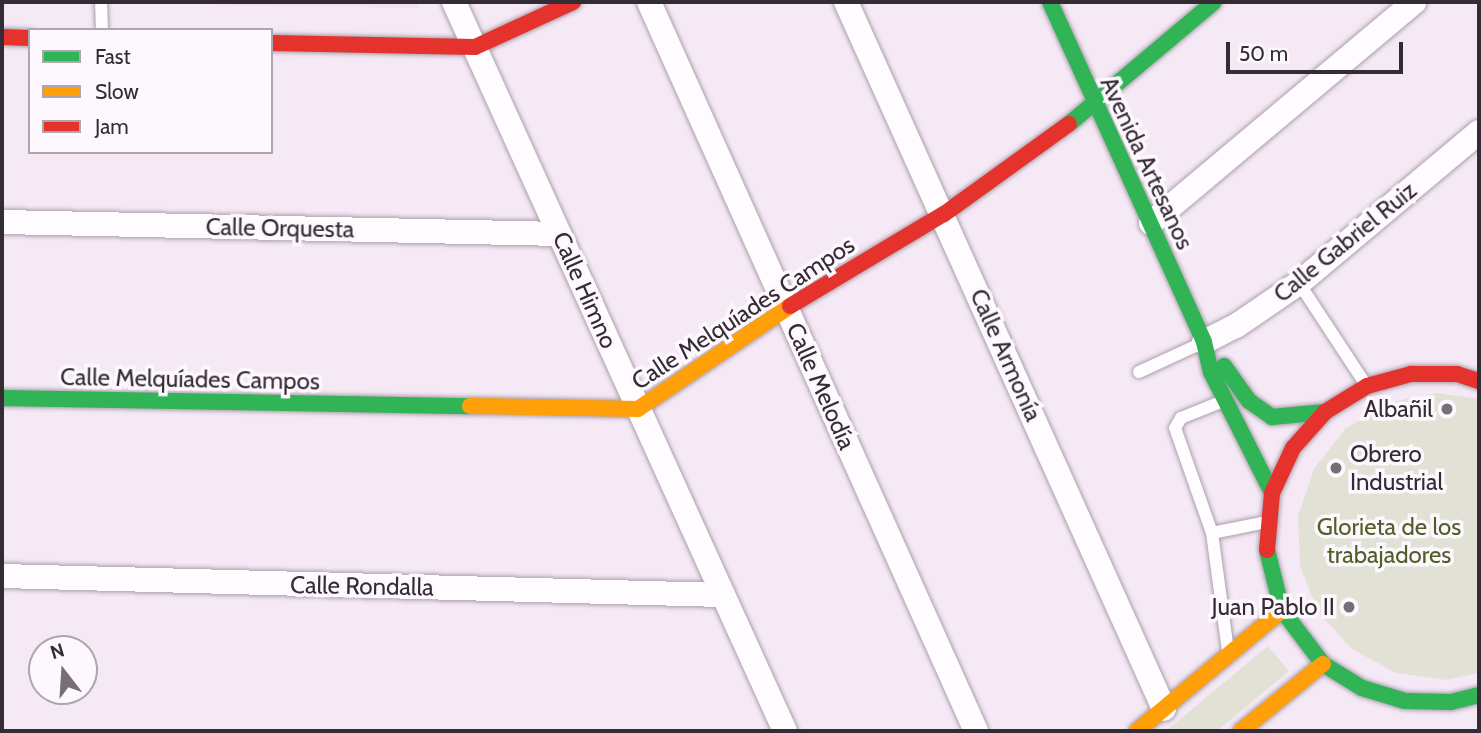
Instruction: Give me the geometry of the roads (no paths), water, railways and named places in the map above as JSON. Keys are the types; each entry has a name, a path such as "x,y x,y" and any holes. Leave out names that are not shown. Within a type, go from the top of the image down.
{"street":[{"name":"Calle Himno","path":"454,2 785,731"},
{"path":"273,43 475,47 573,2"},
{"name":"Calle Melodía","path":"649,2 976,731"},
{"name":"Calle Armonía","path":"846,2 944,214 1164,709"},
{"name":"Avenida Artesanos","path":"1050,2 1204,342 1210,372 1272,493"},
{"name":"Calle Melquíades Campos","path":"2,398 638,409 786,309 944,214 1095,105 1214,2"},
{"path":"1151,223 1414,2"},
{"path":"2,37 28,38"},
{"name":"Calle Gabriel Ruiz","path":"1204,342 1236,326 1299,283 1479,132"},
{"name":"Calle Orquesta","path":"2,222 559,234"},
{"name":"Avenida Artesanos","path":"1204,342 1249,401 1272,417 1325,412"},
{"path":"1479,381 1457,374 1411,374 1367,386 1325,412 1293,448 1272,493 1267,521 1272,582 1282,610 1323,664 1362,688 1405,701 1451,702 1479,695"},
{"name":"Calle Rondalla","path":"2,576 723,595"},
{"path":"1138,731 1282,610"},
{"path":"1241,731 1323,664"}],"lane":[{"path":"101,2 102,28"},
{"path":"1299,283 1367,386"},
{"path":"1139,372 1204,342"},
{"path":"1224,400 1181,418 1175,428 1212,533 1228,655"},
{"path":"1212,533 1267,521"}],"place":[{"name":"Albañil","path":"1447,409"},
{"name":"Obrero Industrial","path":"1336,468"},
{"name":"Juan Pablo II","path":"1349,607"}],"park label":[{"name":"Glorieta de los trabajadores","path":"1389,541"}]}
